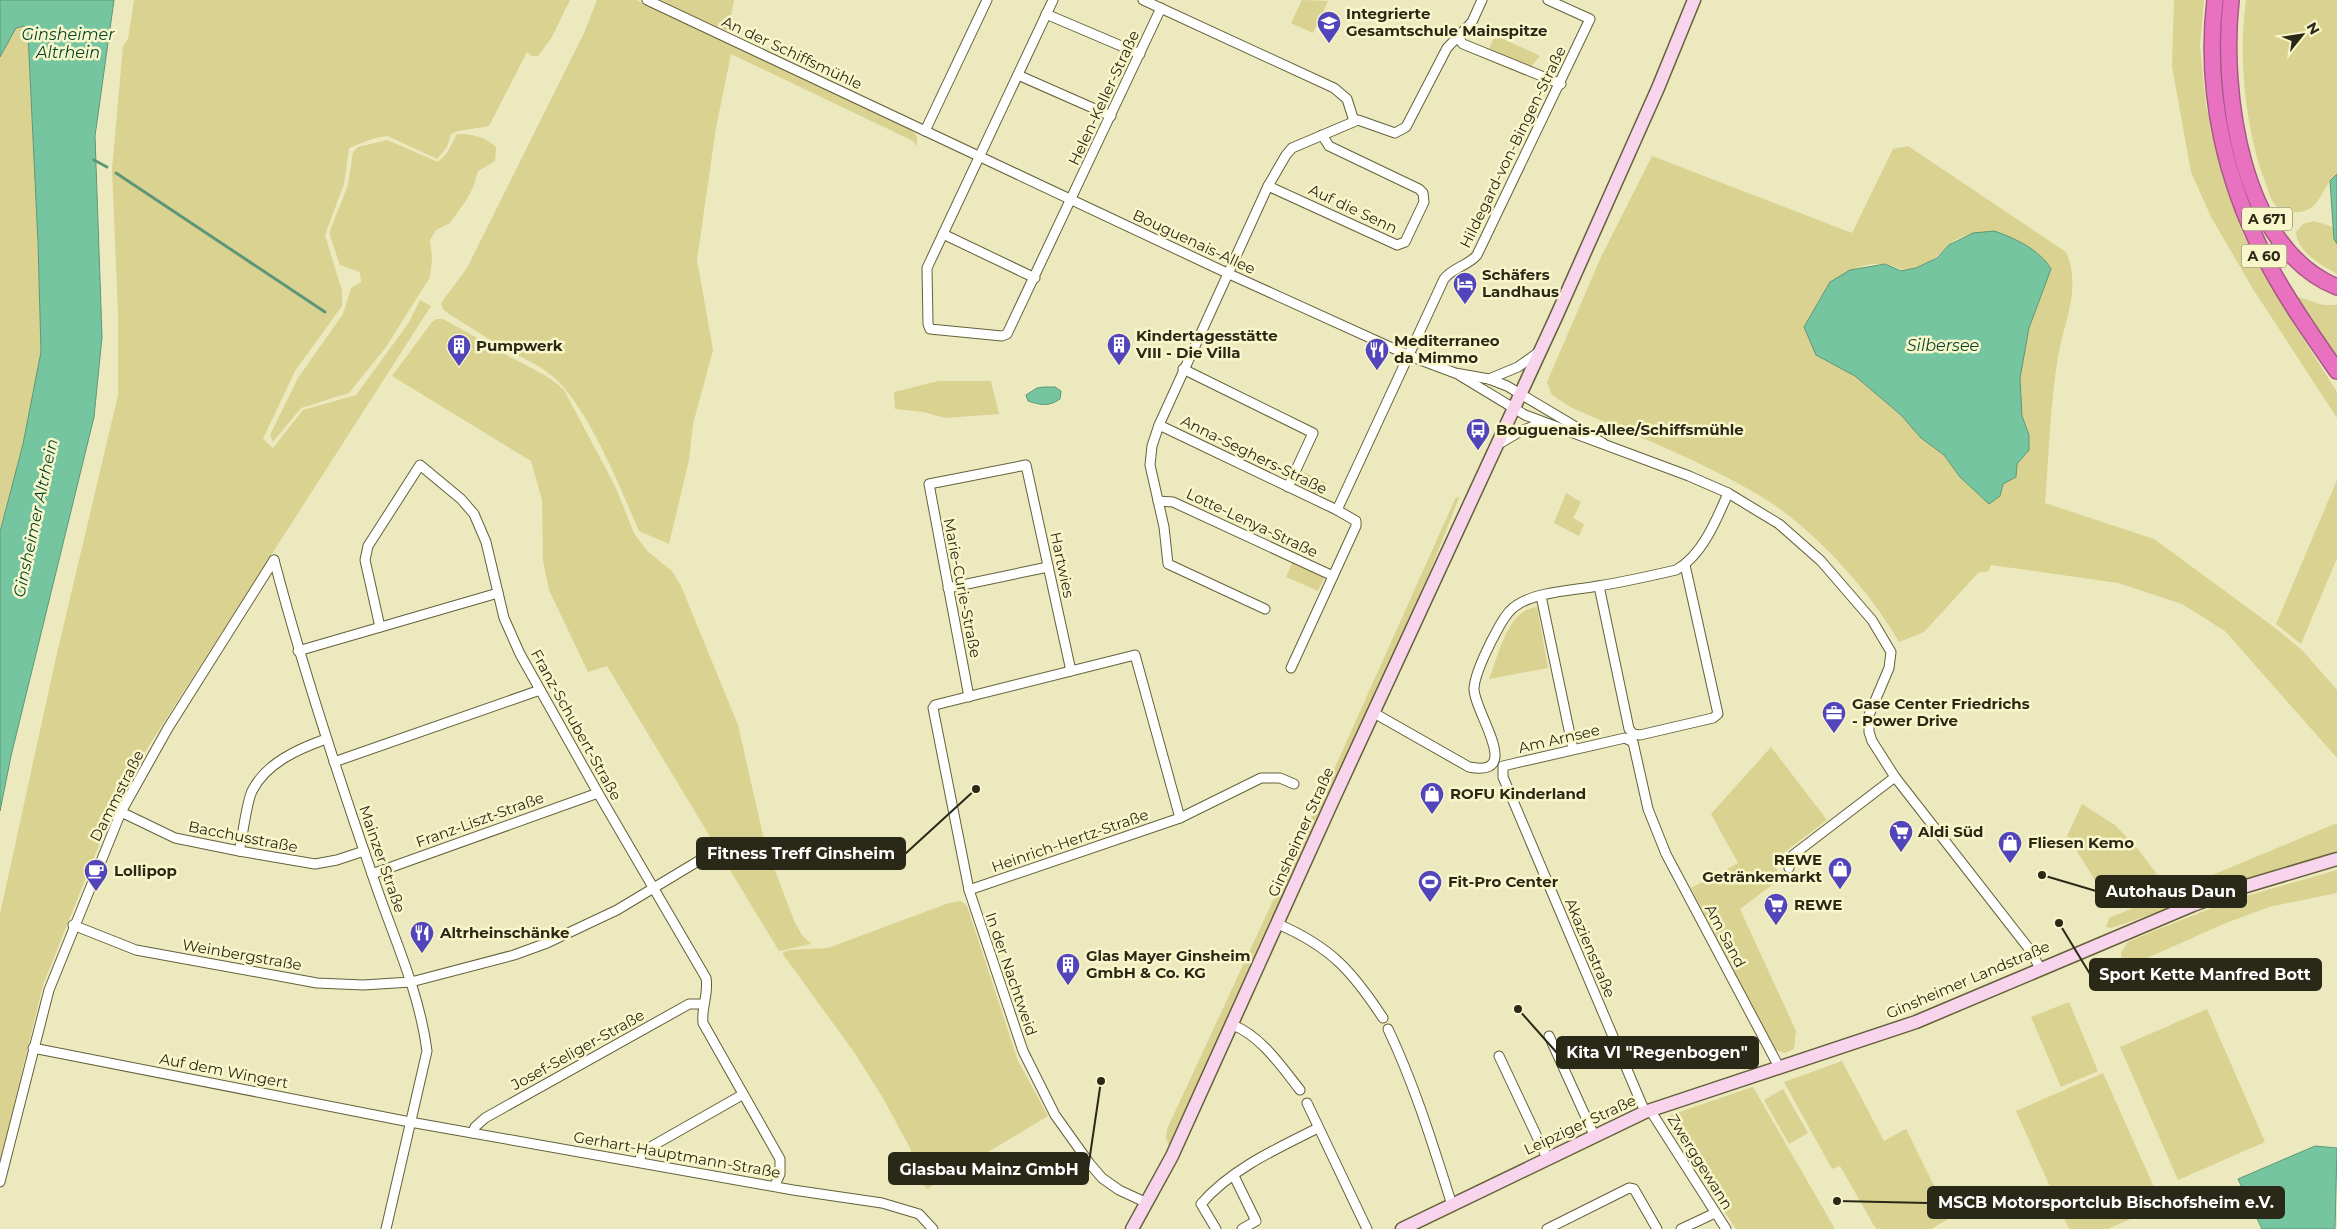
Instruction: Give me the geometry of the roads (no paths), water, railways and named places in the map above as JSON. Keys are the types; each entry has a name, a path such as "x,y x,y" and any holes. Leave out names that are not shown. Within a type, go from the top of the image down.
{"highway":[{"name":"A 60","path":"2215,0 2212,53 2215,103 2221,137 2233,182 2252,230 2272,270 2337,371"},
{"name":"A 671","path":"2231,0 2229,55 2232,101 2239,141 2255,192 2270,227 2287,251 2308,271 2337,287"}],"main road":[{"name":"Ginsheimer Straße","path":"1132,1229 1172,1156 1233,1025 1540,352 1658,88 1694,0"},
{"name":"Ginsheimer Landstraße","path":"1779,1067 1916,1022 2192,905 2243,887 2337,859"},
{"name":"Leipziger Straße","path":"1402,1229 1594,1135 1648,1111 1779,1067"}],"street":[{"name":"An der Schiffsmühle","path":"647,0 925,131"},
{"path":"925,131 987,0"},
{"path":"1035,278 944,234 1054,0"},
{"path":"1143,0 1334,88 1347,99 1354,121"},
{"path":"1265,609 1168,564 1150,465 1152,446 1159,425 1227,273 1268,186 1286,155 1292,148 1354,121 1361,120 1395,133 1406,127 1447,48 1472,22 1482,0"},
{"name":"Hildegard-von-Bingen-Straße","path":"1337,510 1445,278 1452,271 1469,263 1477,255 1518,166 1561,84 1590,19 1548,0"},
{"name":"Helen-Keller-Straße","path":"944,234 927,268 928,324 930,329 1002,336 1007,334 1072,200 1160,8"},
{"path":"1046,14 1140,54"},
{"path":"1458,38 1463,44 1561,84"},
{"path":"1018,75 1111,116"},
{"name":"Bouguenais-Allee","path":"925,131 1227,273 1410,356 1455,373 1489,379 1520,393 1603,444"},
{"name":"Auf die Senn","path":"1268,186 1398,245 1405,242 1424,202 1423,193 1419,188 1329,146 1322,135"},
{"path":"1489,379 1518,367 1540,352"},
{"path":"1183,370 1313,433 1288,487"},
{"name":"Bouguenais-Allee","path":"1455,373 1513,409 1542,423 1603,444"},
{"path":"1496,446 1521,431 1542,423"},
{"name":"Anna-Seghers-Straße","path":"1159,425 1337,510 1356,521 1333,576"},
{"path":"1603,444 1689,476 1728,493 1779,524 1807,548 1852,595 1885,639 1891,652 1891,662 1877,693 1868,725 1872,741 1895,777 2022,939 2040,968"},
{"name":"Franz-Schubert-Straße","path":"380,627 365,560 368,546 420,465 461,499 474,514 486,542 504,618 520,654 598,793 706,978 708,989 704,1004 703,1023 742,1095 780,1159 780,1174 776,1185"},
{"name":"Marie-Curie-Straße","path":"969,697 929,484 1026,465"},
{"name":"Hartwies","path":"1026,465 1071,671"},
{"path":"1599,586 1626,722 1633,734 1648,734 1713,718 1718,714 1684,565 1696,553 1722,508 1728,493"},
{"name":"Lotte-Lenya-Straße","path":"1158,501 1173,502 1333,576"},
{"name":"Mainzer Straße","path":"274,560 298,651 326,739 411,982 425,1034 427,1051 386,1229"},
{"name":"Dammstraße","path":"0,1182 49,990 73,925 121,812 168,728 274,560"},
{"name":"Akazienstraße","path":"1648,1111 1503,777 1497,752 1478,707 1474,689 1476,677 1500,624 1518,604 1541,596 1676,570 1684,565"},
{"path":"948,588 1048,567"},
{"path":"1290,668 1333,576"},
{"path":"298,651 498,593"},
{"path":"1541,596 1573,749"},
{"path":"969,697 1135,655 1180,818"},
{"path":"334,762 540,690"},
{"name":"In der Nachtweid","path":"969,697 932,708 968,890 1023,1051 1055,1115 1079,1150 1102,1178 1147,1204"},
{"path":"1374,713 1469,767 1485,768 1499,764"},
{"path":"239,852 252,791 272,767 295,750 326,739"},
{"name":"Am Arnsee","path":"1499,764 1620,739"},
{"name":"Am Sand","path":"1620,739 1629,740 1634,745 1648,809 1666,854 1779,1067"},
{"path":"1789,868 1794,855 1895,777"},
{"name":"Heinrich-Hertz-Straße","path":"968,890 1180,818 1261,778 1280,778 1294,784"},
{"name":"Franz-Liszt-Straße","path":"372,874 598,793"},
{"name":"Bacchusstraße","path":"121,812 175,838 239,852 315,864 338,860 364,850"},
{"name":"Weinbergstraße","path":"73,925 136,950 317,983 363,985 411,982 514,956 547,943 617,910 715,851"},
{"path":"1278,924 1314,943 1337,958 1363,989 1383,1018"},
{"name":"Josef-Seliger-Straße","path":"473,1133 474,1127 485,1118 689,1004 704,1004"},
{"path":"1233,1025 1253,1037 1270,1052 1300,1090"},
{"path":"1388,1028 1429,1129 1452,1205"},
{"path":"1549,1036 1594,1135"},
{"name":"Auf dem Wingert","path":"33,1048 410,1122"},
{"path":"1500,1056 1547,1158"},
{"path":"640,1161 641,1154 647,1149 742,1095"},
{"path":"1306,1103 1367,1229"},
{"name":"Zwerggewann","path":"1648,1111 1726,1229"},
{"name":"Gerhart-Hauptmann-Straße","path":"410,1122 882,1203 919,1214 933,1229"},
{"path":"1216,1229 1201,1204 1210,1194 1272,1151 1318,1128"},
{"path":"1234,1176 1256,1221 1242,1229"},
{"path":"1547,1229 1629,1188 1634,1189 1657,1229"},
{"path":"1680,1229 1716,1213"}],"water":[{"name":"Ginsheimer Altrhein","path":"0,0 114,0 95,136 102,337 94,417 11,756 0,811 0,532 23,444 41,352 28,34 24,26 16,28 0,57"},
{"path":"2337,174 2337,244 2334,239 2330,181"},
{"name":"Silbersee","path":"1994,231 2034,250 2051,269 2029,328 2020,378 2022,416 2029,435 2029,450 2017,464 2016,477 2003,484 2000,496 1989,504 1960,477 1944,455 1921,438 1901,415 1855,376 1816,355 1804,327 1830,282 1850,270 1885,264 1901,271 1916,268 1937,258 1949,245 1973,233"},
{"path":"1055,387 1061,391 1060,399 1044,404 1028,401 1026,395 1037,388"},
{"path":"2315,1146 2337,1148 2335,1229 2262,1229 2238,1179"}],"waterway":[{"path":"94,160 107,167"},
{"path":"116,173 325,312"}],"place":[{"name":"Integrierte Gesamtschule Mainspitze","path":"1329,44"},
{"name":"Schäfers Landhaus","path":"1465,305"},
{"name":"Kindertagesstätte VIII - Die Villa","path":"1119,366"},
{"name":"Pumpwerk","path":"459,367"},
{"name":"Mediterraneo da Mimmo","path":"1377,371"},
{"name":"Bouguenais-Allee/Schiffsmühle","path":"1478,451"},
{"name":"Gase Center Friedrichs - Power Drive","path":"1834,734"},
{"name":"Fitness Treff Ginsheim","path":"976,789"},
{"name":"ROFU Kinderland","path":"1432,815"},
{"name":"Aldi Süd","path":"1901,853"},
{"name":"Fliesen Kemo","path":"2010,864"},
{"name":"Autohaus Daun","path":"2042,875"},
{"name":"REWE Getränkemarkt","path":"1840,890"},
{"name":"Lollipop","path":"96,892"},
{"name":"Fit-Pro Center","path":"1430,903"},
{"name":"Sport Kette Manfred Bott","path":"2059,923"},
{"name":"REWE","path":"1776,926"},
{"name":"Altrheinschänke","path":"422,954"},
{"name":"Glas Mayer Ginsheim GmbH & Co. KG","path":"1068,986"},
{"name":"Kita VI \"Regenbogen\"","path":"1518,1009"},
{"name":"Glasbau Mainz GmbH","path":"1101,1081"},
{"name":"MSCB Motorsportclub Bischofsheim e.V.","path":"1837,1201"}]}
